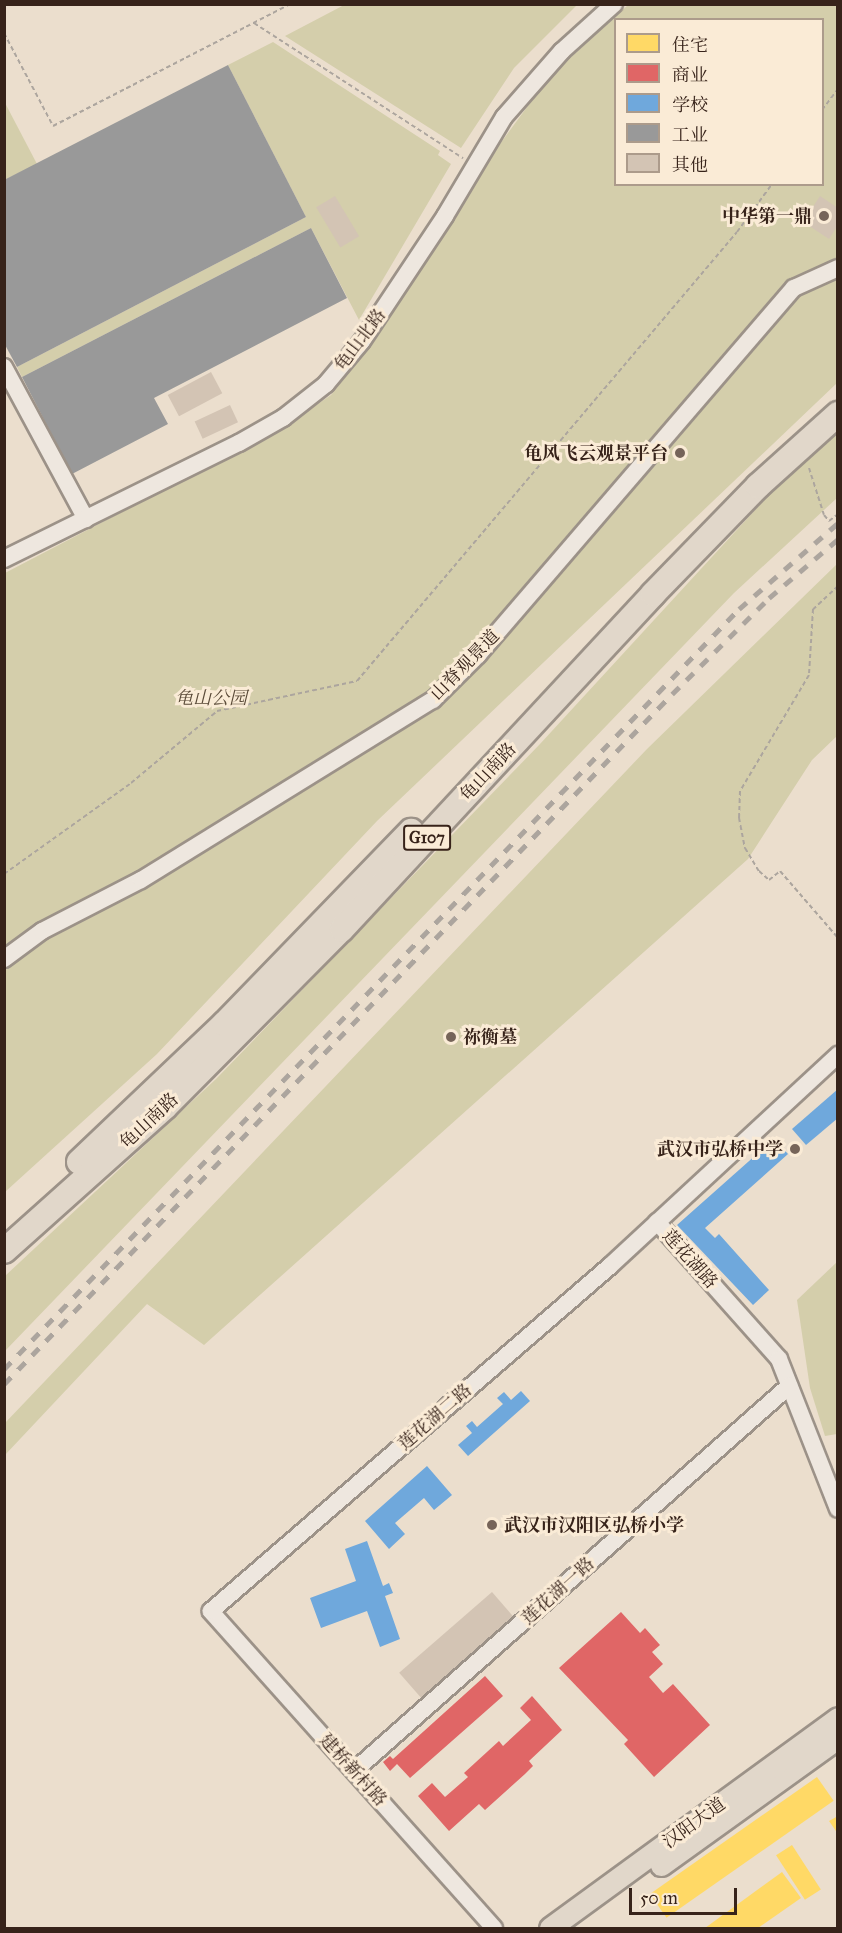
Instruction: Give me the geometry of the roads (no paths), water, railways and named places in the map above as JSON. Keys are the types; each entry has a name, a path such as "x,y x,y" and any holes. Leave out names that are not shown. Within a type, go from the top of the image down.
{"highway":[{"name":"龟山南路","path":"4,1229 134,1112 224,1024 761,471 837,401"},
{"name":"龟山南路","path":"4,1251 165,1107 334,938 653,594 758,486 837,414"}],"main road":[{"name":"汉阳大道","path":"550,1929 837,1725"},
{"name":"汉阳大道","path":"573,1929 837,1725"}],"street":[{"name":"龟山北路","path":"4,559 249,437 283,418 326,384 362,341 519,97 614,4"},
{"name":"山脊观景道","path":"4,959 42,931 141,880 433,700 478,656 794,288 837,268"},
{"path":"4,367 86,519"},
{"name":"莲花湖路","path":"837,1055 657,1222 779,1359 831,1480 837,1509"},
{"name":"莲花湖二路","path":"211,1611 657,1222"},
{"name":"莲花湖一路","path":"354,1772 789,1386"},
{"name":"建桥新村路","path":"211,1611 494,1929"}],"railway":[{"path":"4,1369 739,609 838,523"},
{"path":"4,1384 672,694 769,598 838,539"}],"place":[{"name":"中华第一鼎","path":"824,216"},
{"name":"龟风飞云观景平台","path":"680,453"},
{"name":"祢衡墓","path":"451,1037"},
{"name":"武汉市弘桥中学","path":"795,1149"},
{"name":"武汉市汉阳区弘桥小学","path":"492,1525"}],"park label":[{"name":"龟山公园","path":"211,698"}]}
